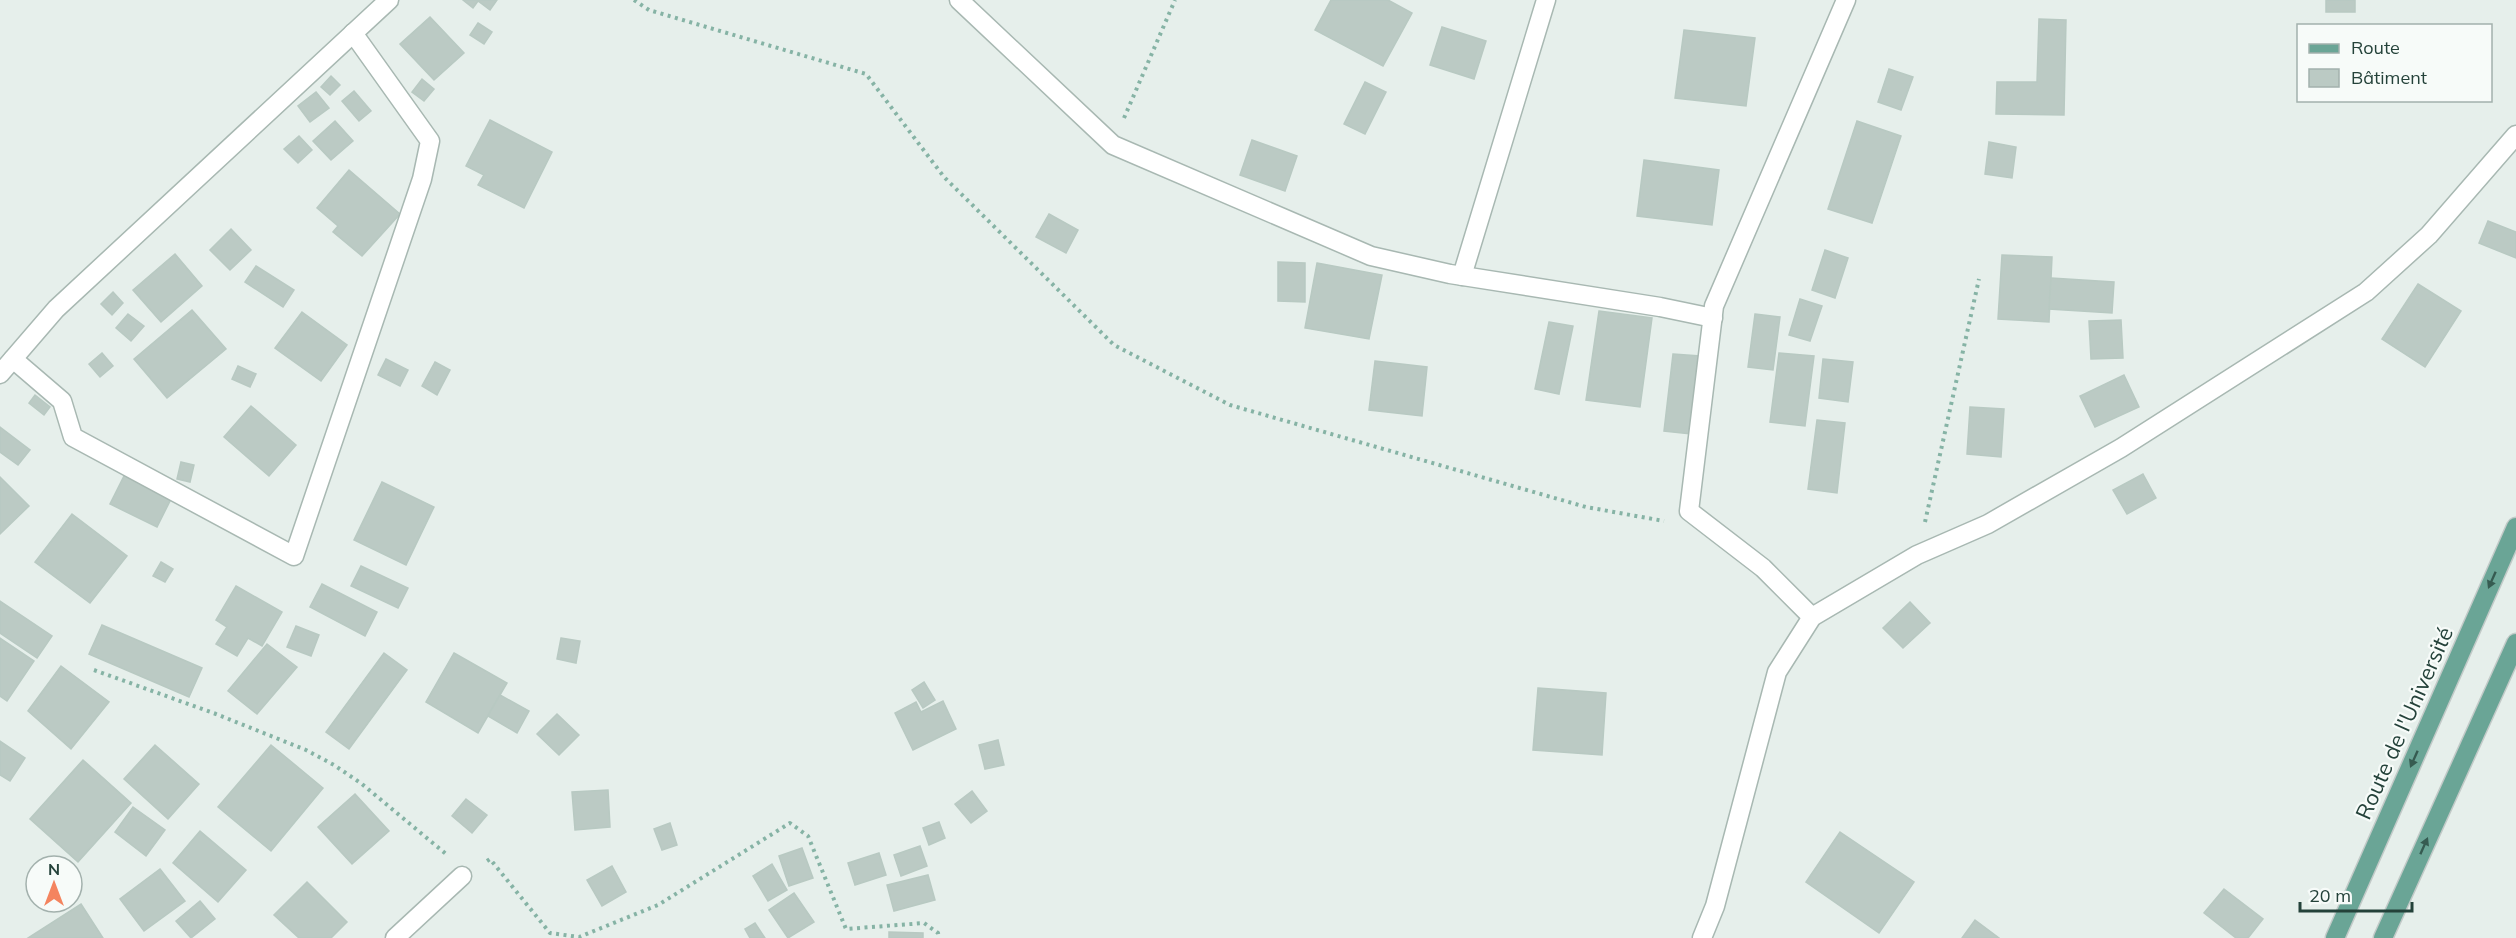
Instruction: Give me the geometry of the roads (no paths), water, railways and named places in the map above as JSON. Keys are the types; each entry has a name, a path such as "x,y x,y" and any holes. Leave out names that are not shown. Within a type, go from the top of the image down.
{"main road":[{"name":"Route de l'Université","path":"2336,938 2516,527"},
{"path":"2383,938 2516,644"}],"street":[{"path":"0,374 56,309 389,0"},
{"path":"958,0 1113,145 1371,256 1462,276 1660,307 1713,318"},
{"path":"1462,276 1546,0"},
{"path":"1812,617 1763,568 1689,511 1714,306 1846,0"},
{"path":"13,359 62,401 73,437 294,556 422,179 430,141 353,33"},
{"path":"1702,938 1714,906 1777,672 1812,617 1917,555 1988,524 2121,448 2366,292 2429,235 2516,135"},
{"path":"395,938 462,876"}]}
